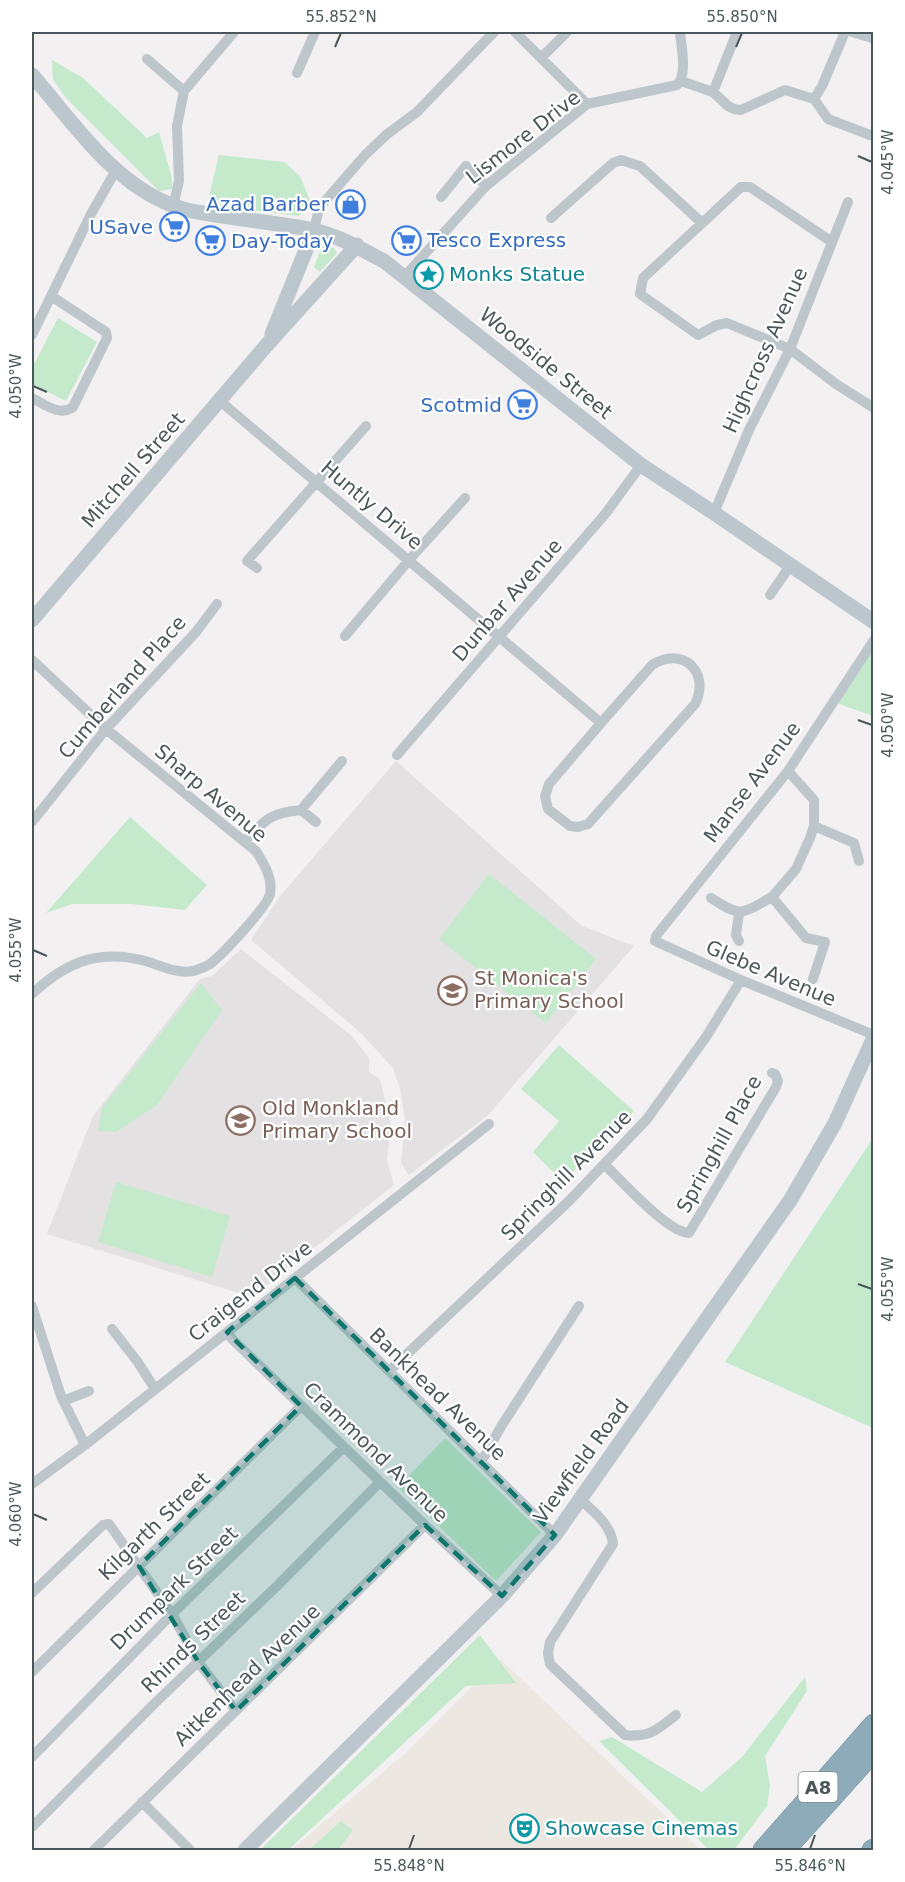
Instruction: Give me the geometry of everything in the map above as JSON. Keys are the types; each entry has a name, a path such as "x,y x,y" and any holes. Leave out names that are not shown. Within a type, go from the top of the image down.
{"highway":[{"name":"A8","path":"763,1851 873,1724"},
{"name":"A8","path":"785,1851 873,1751"}],"street":[{"path":"173,206 179,181 177,126 184,91 234,32"},
{"path":"297,73 315,32"},
{"path":"314,230 319,208 366,154 386,135 417,112 494,32"},
{"path":"516,32 587,104"},
{"path":"542,57 567,32"},
{"path":"680,32 683,73 681,81 713,92 728,106 741,110 785,90 814,99 828,119 870,135"},
{"path":"713,92 737,32"},
{"path":"814,99 822,86 844,32"},
{"path":"852,32 872,39"},
{"path":"147,59 184,91"},
{"name":"Woodside Street","path":"32,75 50,99 131,183 173,206 197,213 314,230 357,245 384,261 641,465 873,622"},
{"name":"Lismore Drive","path":"404,277 486,186 587,104 677,85 681,81"},
{"path":"551,218 613,163 621,160 640,166 702,223"},
{"path":"441,197 466,166 486,186"},
{"path":"32,335 116,170"},
{"path":"832,242 750,187 741,188 643,278 640,294 698,335 726,323 790,349 836,384 873,408"},
{"name":"Highcross Avenue","path":"714,513 749,429 790,349 848,202"},
{"name":"Mitchell Street","path":"265,347 275,328 314,230"},
{"name":"Mitchell Street","path":"32,620 265,347 357,245"},
{"path":"32,398 54,409 70,410 107,338 106,332 51,296"},
{"name":"Huntly Drive","path":"220,401 601,723"},
{"path":"257,568 247,561 366,426"},
{"name":"Dunbar Avenue","path":"397,755 606,513 641,465"},
{"path":"345,636 465,498"},
{"path":"770,596 790,566"},
{"name":"Cumberland Place","path":"32,822 106,729 196,632 217,603"},
{"name":"Manse Avenue","path":"655,941 656,936 788,771 873,640"},
{"path":"662,658 681,658 697,673 701,685 696,704 588,824 578,827 570,826 548,809 545,796 549,784 601,723 652,665 662,658"},
{"name":"Sharp Avenue","path":"32,660 106,729 256,851 270,879 270,894 236,938 209,966 184,972 131,957 116,955 95,958 57,973 32,994"},
{"path":"245,841 267,818 282,812 301,810 342,761"},
{"path":"711,898 731,911 739,913 772,897 796,869 814,826 814,800 788,771"},
{"path":"301,810 316,822"},
{"path":"814,826 854,843 859,861"},
{"path":"772,897 806,938 825,942 813,979"},
{"path":"739,913 736,935 739,941"},
{"name":"Glebe Avenue","path":"655,941 873,1036"},
{"name":"Springhill Avenue","path":"389,1371 605,1165 647,1119 706,1037 741,980"},
{"name":"Viewfield Road","path":"245,1851 502,1596 555,1535 791,1199 835,1123 858,1077 873,1036"},
{"name":"Springhill Place","path":"605,1165 659,1218 682,1232 689,1233 776,1087 778,1081 772,1073"},
{"name":"Craigend Drive","path":"32,1484 85,1446 489,1124"},
{"name":"Bankhead Avenue","path":"295,1278 555,1535"},
{"path":"32,1306 63,1401 85,1446"},
{"path":"481,1462 502,1425 579,1306"},
{"path":"112,1329 155,1389"},
{"name":"Crammond Avenue","path":"228,1332 233,1340 301,1406 502,1596"},
{"path":"63,1401 89,1391"},
{"name":"Kilgarth Street","path":"32,1672 301,1406"},
{"name":"Drumpark Street","path":"32,1757 172,1614 344,1446"},
{"name":"Rhinds Street","path":"32,1827 380,1482"},
{"path":"581,1500 601,1518 613,1544 550,1642 548,1653 550,1664 626,1735 639,1737 655,1732 676,1715"},
{"path":"32,1593 103,1525 109,1524 172,1614 199,1663 236,1711"},
{"name":"Aitkenhead Avenue","path":"94,1851 425,1525"},
{"path":"142,1802 190,1851"}],"highlighted area":[{"path":"295,1278 555,1535 502,1596 425,1525 236,1711 199,1663 139,1566 301,1406 227,1332"}],"shaded area":[{"name":"St Monica's Primary School","path":"396,761 582,926 634,946 488,1115 409,1175 401,1163 405,1121 400,1089 393,1068 361,1033 251,940 281,895"},
{"name":"Old Monkland Primary School","path":"241,949 352,1036 369,1058 369,1072 380,1079 391,1125 387,1160 394,1185 252,1297 47,1234 93,1116 200,979 212,976"},
{"path":"500,1659 701,1850 291,1850 409,1750"}],"green space":[{"path":"52,60 83,78 147,138 159,132 172,178 172,189 159,191 66,98 53,79"},
{"path":"219,155 284,162 300,176 311,203 299,216 207,205"},
{"path":"322,246 334,248 337,253 320,272 314,267"},
{"path":"58,318 97,342 66,401 32,384 32,368"},
{"path":"873,647 873,716 836,703"},
{"path":"130,817 207,885 185,910 132,904 72,904 46,913"},
{"path":"489,874 596,959 546,1023 439,939"},
{"path":"201,983 222,1010 157,1105 116,1132 98,1131 102,1108"},
{"path":"559,1045 634,1111 563,1182 533,1152 559,1121 521,1089"},
{"path":"873,1138 873,1428 725,1362"},
{"path":"116,1182 230,1216 212,1277 98,1242"},
{"path":"445,1438 541,1532 496,1581 398,1487"},
{"path":"480,1635 516,1683 466,1686 288,1850 260,1850"},
{"path":"805,1677 807,1691 765,1756 770,1785 767,1806 734,1850 709,1850 599,1741 612,1737 702,1792 742,1757"},
{"path":"341,1821 353,1830 338,1850 309,1850"}],"place":[{"name":"Azad Barber","path":"350,204"},
{"name":"USave","path":"174,227"},
{"name":"Tesco Express","path":"406,240"},
{"name":"Day-Today","path":"210,241"},
{"name":"Monks Statue","path":"428,274"},
{"name":"Scotmid","path":"523,405"},
{"name":"St Monica's Primary School","path":"453,990"},
{"name":"Old Monkland Primary School","path":"241,1120"},
{"name":"Showcase Cinemas","path":"524,1828"}]}
